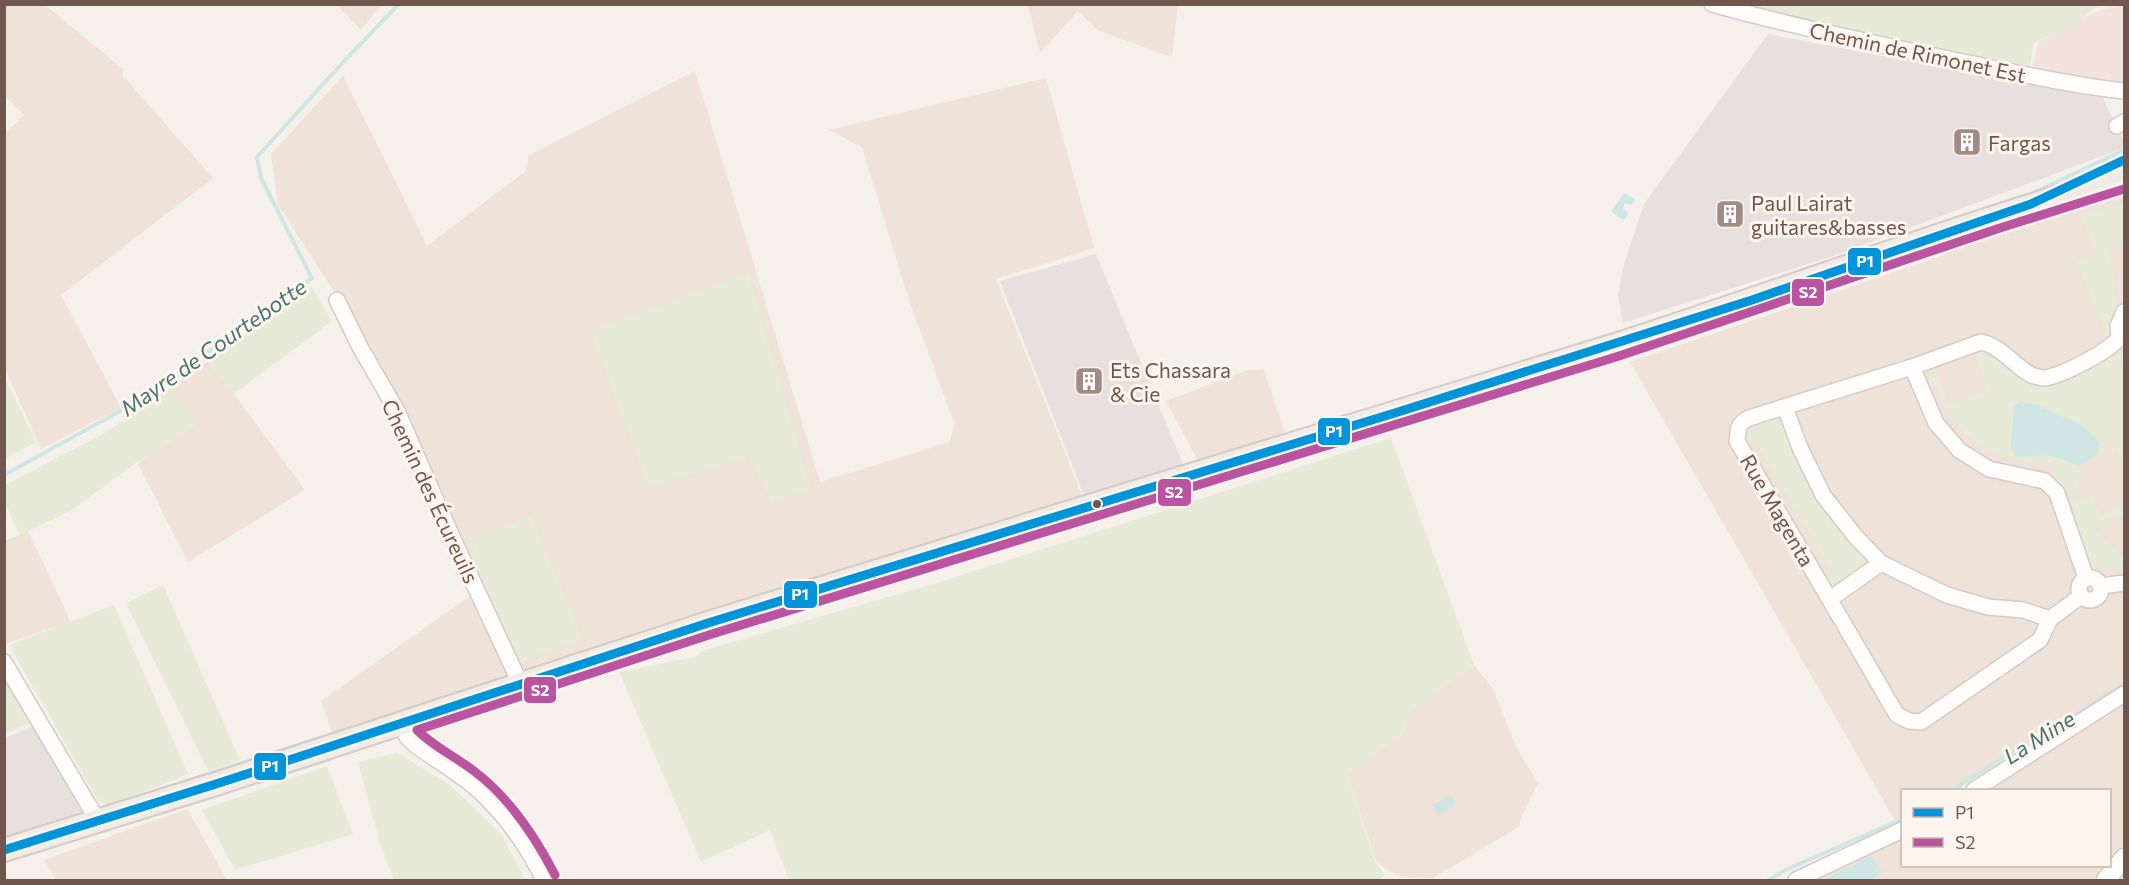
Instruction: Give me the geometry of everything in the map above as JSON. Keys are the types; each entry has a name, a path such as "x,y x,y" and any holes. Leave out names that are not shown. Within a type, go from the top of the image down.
{"main road":[{"path":"2031,204 2124,160"},
{"path":"4,850 708,623 1615,345 2031,204 2124,177"}],"street":[{"name":"Chemin de Rimonet Est","path":"1712,4 1769,20 1875,44 2084,87 2124,91"},
{"name":"Chemin des Écureuils","path":"337,300 398,413 452,537 520,683"},
{"path":"2124,312 2118,326 2124,354"},
{"name":"Rue Magenta","path":"2081,596 2050,619 2040,640 1921,722 1909,721 1898,715 1737,441 1737,429 1742,422 1982,342 1992,344 2029,374 2043,378 2070,369 2111,348 2119,338"},
{"path":"1912,367 1936,423 1959,450 1989,469 2045,481 2058,493 2086,578"},
{"path":"1785,407 1800,448 1823,495 1855,536 1881,563 1947,595 1988,607 2023,610 2050,619"},
{"path":"1830,598 1881,563"},
{"path":"2086,578 2097,580 2101,586 2100,594 2095,599 2087,600 2081,596 2079,586 2086,578"},
{"path":"2101,586 2124,582"},
{"path":"4,662 98,821"},
{"path":"1976,789 2124,694"},
{"path":"401,723 415,745 474,786 493,804 521,838 544,880"},
{"path":"1796,880 1901,830"},
{"path":"2106,880 2124,858"}],"shaded area":[{"path":"4,5 45,5 123,69 123,76 213,178 61,295 121,408 41,449 5,369 5,133 24,115 5,96"},
{"path":"337,5 381,5 361,30"},
{"path":"1028,5 1178,5 1172,57 1099,31 1078,11 1040,53"},
{"path":"2124,5 2124,84 2032,67 2038,42 2095,12"},
{"path":"1768,34 2103,98 2124,142 2124,148 1836,255 1623,323 1618,295 1624,264 1644,204"},
{"path":"695,71 820,482 950,442 954,423 908,297 862,147 829,130 1046,78 1094,248 996,279 1083,498 709,610 333,734 321,701 473,594 459,531 369,345 278,205 271,154 343,76 427,246 526,171 529,155"},
{"path":"2124,193 2124,686 1952,789 1901,789 1901,820 1896,822 1630,362 1944,255 1994,230 2071,210"},
{"path":"1096,254 1184,467 1085,498 1000,281"},
{"path":"208,361 305,490 188,562 138,464 195,426 171,388"},
{"path":"1264,369 1285,433 1282,436 1199,463 1166,401 1245,371"},
{"path":"28,531 70,622 5,644 5,541"},
{"path":"1474,665 1493,689 1517,749 1538,783 1520,820 1520,826 1433,878 1400,877 1377,863 1347,774 1404,733 1407,713"},
{"path":"2124,696 2124,851 2111,867 2111,789 1983,789"},
{"path":"35,725 86,817 5,841 5,738"},
{"path":"187,809 227,880 56,880 44,860"},
{"path":"1901,836 1901,867 2111,867 2100,880 1806,880"}],"green space":[{"path":"1732,5 2099,5 2073,26 2034,42 2029,70"},
{"path":"2124,204 2124,246 2108,249 2116,284 2112,288 2120,305 2108,339 2076,261 2097,254 2079,213"},
{"path":"748,273 811,490 772,503 749,456 649,488 590,330"},
{"path":"311,286 332,321 234,394 208,361"},
{"path":"1974,350 1987,350 2024,379 2040,384 2110,354 2120,355 2124,367 2124,465 2115,448 2076,465 2082,475 2078,481 2080,486 2065,494 2061,483 2050,476 2052,467 1994,453 1969,437 1947,409 1936,387 1927,388 1929,372 1934,365 1948,404 1987,391"},
{"path":"4,376 36,442 5,459 4,459"},
{"path":"171,388 196,426 134,464 72,510 20,535 5,503 5,485 103,434"},
{"path":"1761,419 1777,421 1787,428 1866,558 1866,566 1835,588 1830,586 1824,577 1832,572 1754,439 1746,444 1744,429 1754,422 1757,431 1764,429"},
{"path":"1391,438 1474,665 1407,713 1404,733 1347,774 1375,862 1385,875 1379,880 789,880 770,830 701,862 619,672 695,657 705,650 943,581"},
{"path":"2092,496 2102,515 2124,503 2124,518 2120,515 2115,521 2109,516 2095,530 2124,559 2124,570 2113,571 2090,566 2087,562 2070,509 2071,505"},
{"path":"531,515 583,640 515,664 475,581 469,554 476,549 471,539"},
{"path":"163,585 240,760 208,771 126,603"},
{"path":"114,605 188,774 109,806 98,801 9,645"},
{"path":"4,671 34,721 5,734 4,734"},
{"path":"397,753 450,785 501,834 526,880 394,880 380,843 358,762"},
{"path":"327,766 353,834 235,870 202,810"}],"water":[{"path":"1624,193 1635,199 1632,205 1625,203 1623,209 1629,213 1624,220 1611,212"},
{"path":"2021,402 2037,405 2083,426 2100,443 2097,455 2083,464 2076,465 2045,455 2016,457 2011,448 2014,406"},
{"path":"1451,795 1457,804 1438,815 1433,805"},
{"path":"1871,856 1882,872 1871,880 1823,880"}],"waterway":[{"name":"Mayre de Courtebotte","path":"4,475 131,407 312,278 261,178 257,157 399,4"},
{"path":"2033,193 2124,150"},
{"name":"La Mine","path":"1955,789 2041,733 2124,684"},
{"path":"118,803 339,732"},
{"path":"258,782 330,759"},
{"name":"La Mine","path":"1768,880 1790,868 1901,819"}],"transit line":[{"name":"P1","path":"4,850 219,783 708,623 1398,412 1752,300 2031,204 2124,160"},
{"name":"S2","path":"555,875 530,832 499,793 474,771 417,730 712,634 1619,356 2000,228 2124,189"}],"place":[{"name":"Fargas","path":"1967,142"},
{"name":"Paul Lairat guitares&basses","path":"1730,214"},
{"name":"Ets Chassara & Cie","path":"1089,381"}]}
